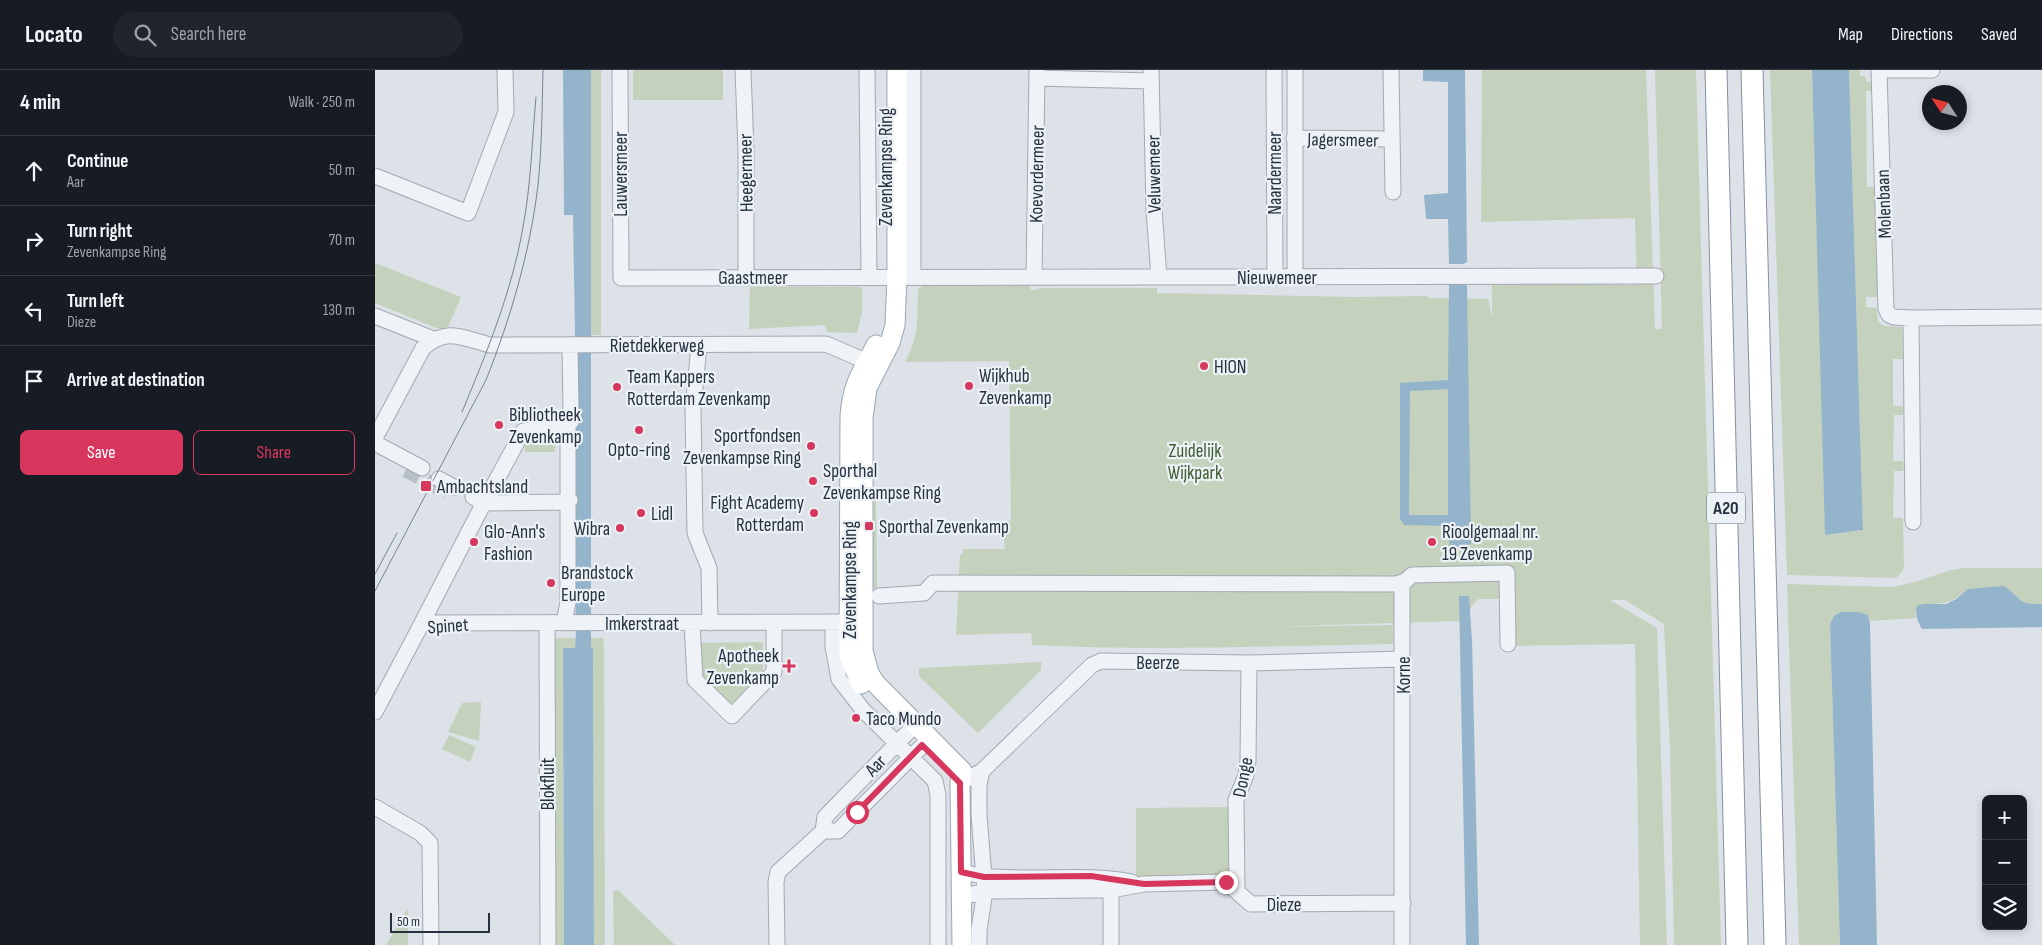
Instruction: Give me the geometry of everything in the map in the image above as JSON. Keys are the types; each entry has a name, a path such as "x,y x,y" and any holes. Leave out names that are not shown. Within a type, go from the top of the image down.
{"highway":[{"name":"A20","path":"1716,70 1737,945"},
{"name":"A20","path":"1753,70 1775,945"}],"main road":[{"name":"Zevenkampse Ring","path":"885,70 891,278"},
{"name":"Zevenkampse Ring","path":"897,70 891,278 882,329 873,364 856,380 851,398 849,656 858,681 907,733 960,783"},
{"path":"960,783 962,945"}],"street":[{"path":"375,176 468,213 506,112 505,70"},
{"name":"Lauwersmeer","path":"620,70 621,278"},
{"name":"Heegermeer","path":"743,70 746,151 746,277"},
{"name":"Zevenkampse Ring","path":"867,70 891,278"},
{"name":"Zevenkampse Ring","path":"891,278 913,70"},
{"name":"Naardermeer","path":"1273,70 1275,277"},
{"name":"Jagersmeer","path":"1295,70 1295,277"},
{"name":"Jagersmeer","path":"1391,70 1393,192"},
{"path":"1879,70 1932,70"},
{"name":"Molenbaan","path":"1879,70 1886,309 1889,315 1911,318 2042,317"},
{"path":"1037,74 1151,75"},
{"name":"Koevordermeer","path":"1035,277 1037,74"},
{"name":"Veluwemeer","path":"1151,75 1154,210 1159,277"},
{"name":"Jagersmeer","path":"1295,138 1391,139"},
{"name":"Nieuwemeer","path":"891,278 1656,276"},
{"name":"Gaastmeer","path":"621,278 891,278"},
{"path":"375,316 433,339 423,348 375,438"},
{"path":"1911,318 1913,522"},
{"name":"Rietdekkerweg","path":"433,339 444,335 490,345 826,344 873,364"},
{"path":"568,623 570,345"},
{"path":"699,345 693,409 695,533 709,568 710,623"},
{"path":"421,623 478,504 523,431 570,419"},
{"path":"375,444 387,455 422,468"},
{"path":"439,479 454,487"},
{"path":"478,504 568,506"},
{"path":"879,596 924,593 933,583 1396,584 1406,581 1412,575 1507,573 1508,644"},
{"name":"Korne","path":"1402,945 1402,584 1406,581"},
{"name":"Imkerstraat","path":"692,622 695,680 732,716 774,672 774,622"},
{"name":"Spinet","path":"375,712 421,623 568,623"},
{"name":"Blokfluit","path":"547,623 548,945"},
{"name":"Imkerstraat","path":"568,623 848,623"},
{"name":"Beerze","path":"960,783 982,771 1092,665 1101,661 1249,663 1403,659"},
{"name":"Donge","path":"1237,892 1236,800 1246,775 1248,761 1249,663"},
{"name":"Aar","path":"777,945 776,882 778,872 823,831 825,816 907,733"},
{"name":"Zevenkampse Ring","path":"921,747 935,781 937,795 938,945"},
{"name":"Aar","path":"823,831 838,831 921,747"},
{"path":"979,945 984,884 979,815 979,784 982,771"},
{"path":"375,807 420,833 430,843 431,945"},
{"name":"Dieze","path":"961,872 984,884 1226,882 1251,904 1403,903"},
{"name":"Dieze","path":"962,897 984,884"},
{"path":"1111,884 1111,945"}],"green space":[{"path":"591,70 601,70 601,335 591,335"},
{"path":"633,70 723,70 723,100 633,100"},
{"name":"Zuidelijk Wijkpark","path":"1482,70 1646,70 1655,329 1662,329 1655,70 1696,70 1721,945 1674,945 1670,748 1664,624 1625,600 1610,600 1657,628 1667,945 1640,945 1635,644 1515,646 1514,599 1478,599 1460,621 1260,627 1393,625 1393,644 1122,648 1032,645 1031,633 956,635 960,554 963,554 963,549 1005,549 1003,521 1011,521 1009,361 905,362 915,335 918,289 923,286 1029,285 1031,291 1041,288 1157,288 1157,293 1354,297 1428,296 1428,298 1488,299 1492,317 1492,283 1637,285 1635,218 1481,222"},
{"path":"1770,70 1812,70 1826,535 1863,530 1849,70 1860,70 1860,76 1866,77 1866,82 1877,81 1877,91 1866,91 1867,187 1877,187 1878,297 1866,297 1866,307 1877,308 1878,322 1884,326 1902,327 1903,359 1893,359 1893,406 1903,406 1903,415 1894,415 1893,461 1903,461 1904,471 1894,471 1893,518 1903,518 1904,567 1896,578 1787,575"},
{"path":"375,263 461,297 448,327 445,329 436,328 375,303"},
{"path":"750,287 862,287 862,312 857,333 827,332 825,325 749,329"},
{"path":"525,438 556,439 555,452 525,452"},
{"path":"871,494 876,494 877,588 871,588"},
{"path":"1964,568 2042,568 2042,604 2024,602 2010,590 1968,589 1948,602 1923,604 1915,614 1916,618 1869,621 1867,615 1846,612 1837,615 1830,624 1840,945 1799,945 1787,584 1893,587"},
{"path":"554,638 576,638 575,648 563,649 564,945 551,945"},
{"path":"591,638 603,638 604,645 605,945 594,945 593,648 591,648"},
{"path":"763,642 763,675 732,704 722,704 697,678 697,643"},
{"path":"1041,662 1041,670 978,733 919,676 919,668"},
{"path":"481,702 479,741 448,732 462,703"},
{"path":"449,735 476,747 470,762 442,749"},
{"path":"1232,807 1233,877 1136,879 1136,808"},
{"path":"618,890 675,945 614,945 613,891"},
{"path":"408,908 408,945 386,945"}],"water":[{"path":"563,70 591,70 591,648 593,648 594,945 564,945 563,648 575,648 576,632 572,357 575,335 573,215 564,215"},
{"path":"1423,70 1465,70 1467,262 1463,264 1449,264 1448,219 1426,219 1424,195 1448,193 1448,82 1423,81"},
{"path":"1812,70 1849,70 1863,530 1825,535"},
{"path":"1449,283 1463,283 1467,286 1471,544 1450,550 1448,526 1404,525 1400,519 1400,383 1448,380","holes":["1448,389 1448,515 1409,515 1410,391"]},
{"path":"2004,586 2024,602 2042,604 2042,627 1922,629 1916,613 1917,606 1923,604 1946,604 1956,599 1968,589"},
{"path":"1459,596 1469,596 1472,640 1479,945 1466,945"},
{"path":"1841,612 1859,612 1868,615 1870,624 1877,945 1840,945 1830,624 1834,616"}],"tunnel":[{"path":"406,470 447,492"}],"tram line":[{"path":"375,591 486,380 504,332 525,260 538,185 543,70"},
{"path":"462,412 498,321 518,251 528,195 536,97"},
{"path":"375,574 397,533"}],"place":[{"name":"HION","path":"1204,366"},
{"name":"Wijkhub Zevenkamp","path":"969,386"},
{"name":"Team Kappers Rotterdam Zevenkamp","path":"617,387"},
{"name":"Bibliotheek Zevenkamp","path":"499,425"},
{"name":"Opto-ring","path":"639,430"},
{"name":"Sportfondsen Zevenkampse Ring","path":"811,446"},
{"name":"Sporthal Zevenkampse Ring","path":"813,481"},
{"name":"Ambachtsland","path":"426,486"},
{"name":"Lidl","path":"641,513"},
{"name":"Fight Academy Rotterdam","path":"814,513"},
{"name":"Sporthal Zevenkamp","path":"869,526"},
{"name":"Wibra","path":"620,528"},
{"name":"Glo-Ann's Fashion","path":"474,542"},
{"name":"Rioolgemaal nr. 19 Zevenkamp","path":"1432,542"},
{"name":"Brandstock Europe","path":"551,583"},
{"name":"Apotheek Zevenkamp","path":"789,666"},
{"name":"Taco Mundo","path":"856,718"}],"route":[{"path":"857,812 922,745 960,783 961,872 984,877 1091,876 1144,884 1226,882"}]}
